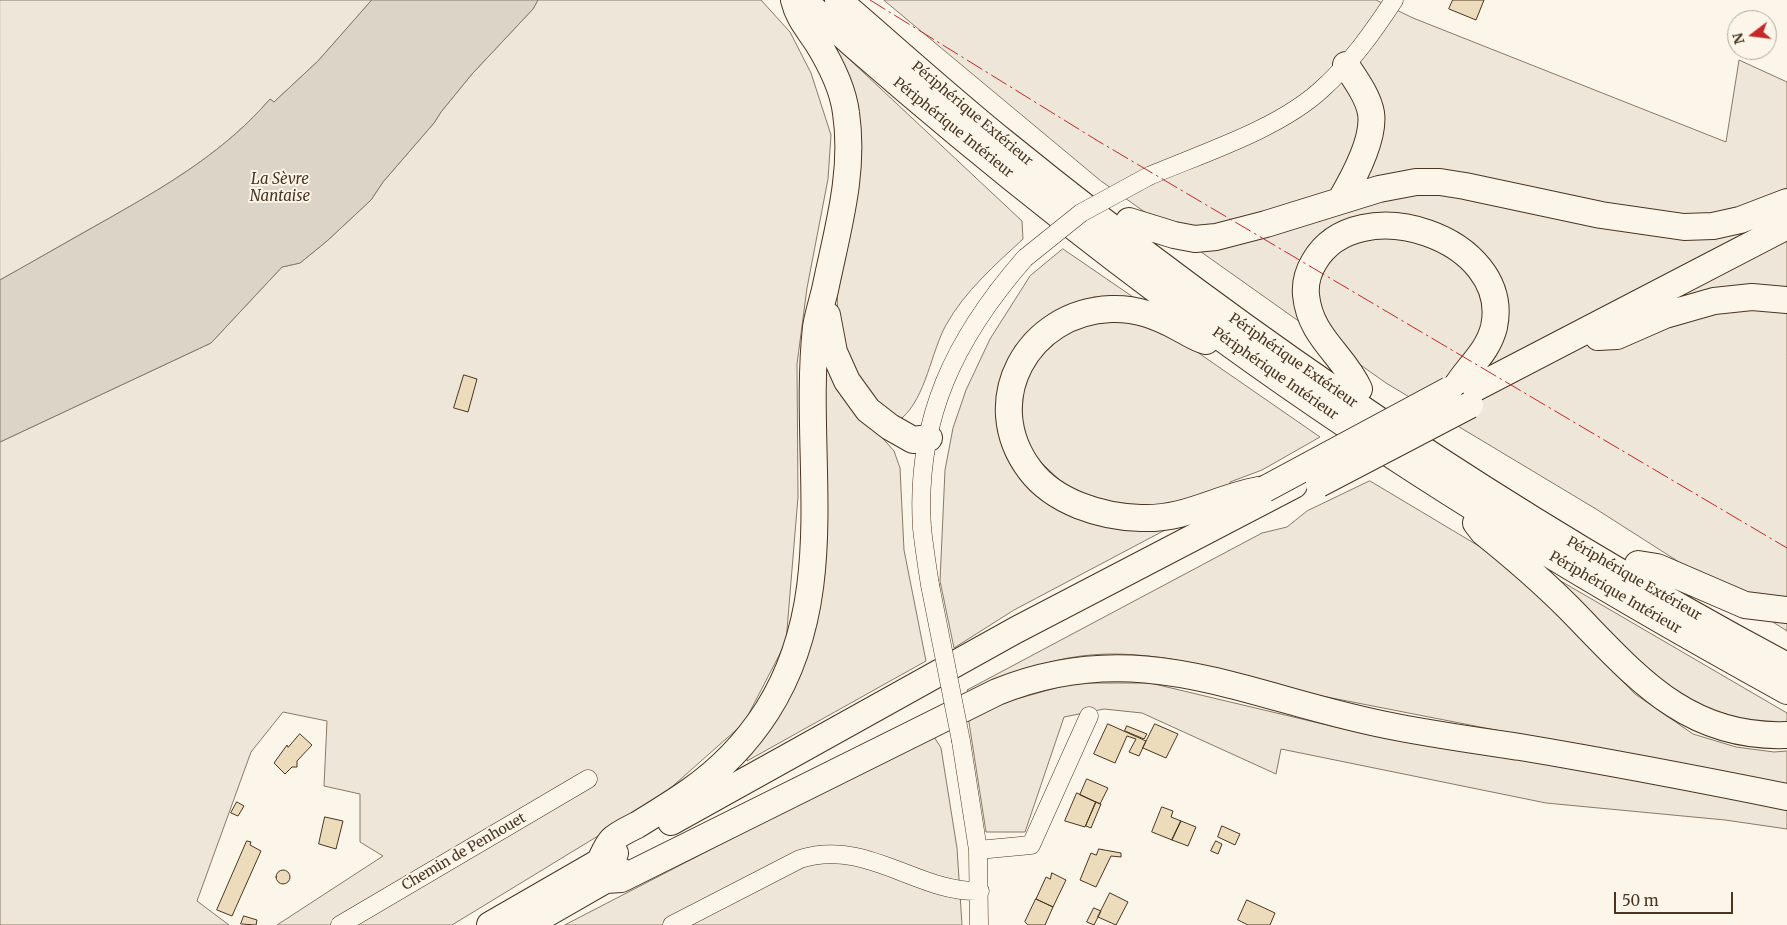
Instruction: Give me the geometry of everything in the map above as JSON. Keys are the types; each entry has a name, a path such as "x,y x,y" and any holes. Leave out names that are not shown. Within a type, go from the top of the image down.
{"highway":[{"path":"527,925 603,871 612,840 692,790 736,752 767,710 794,659 807,614 813,565 816,502 812,440 816,325 846,189 850,141 846,110 837,81 817,42 797,15 794,0"},
{"name":"Périphérique Intérieur","path":"803,0 990,160 1227,342 1466,504 1631,604 1787,691"},
{"name":"Périphérique Extérieur","path":"838,0 1008,146 1200,294 1368,414 1509,505 1628,578 1787,666"},
{"path":"1340,201 1359,163 1371,125 1370,112 1365,97 1346,65"},
{"path":"1008,146 1050,160 1129,221 1359,389 1468,460 1638,564 1787,650"},
{"path":"1129,221 1174,236 1195,239 1216,237 1266,224 1397,184 1440,182 1601,215 1684,227 1712,226 1740,220 1787,202"},
{"path":"1359,389 1351,372 1327,346 1312,319 1306,292 1307,278 1316,258 1333,240 1357,229 1383,226 1417,232 1449,244 1472,259 1489,283 1495,314 1492,333 1485,349 1464,373 1458,395"},
{"path":"490,925 603,871 1087,587 1265,489 1458,395 1787,226"},
{"path":"651,843 1314,481 1458,395 1598,338 1787,240"},
{"path":"824,295 834,352 847,381 868,410 890,427 913,440 929,438"},
{"path":"1598,338 1617,336 1665,315 1714,301 1752,297 1787,300"},
{"path":"1227,342 1203,341 1167,321 1136,310 1102,310 1065,319 1042,334 1029,349 1018,367 1013,379 1010,401 1014,439 1030,471 1050,489 1080,505 1117,515 1141,518 1178,515 1205,508 1246,491 1265,489"},
{"path":"1016,630 1314,481"},
{"path":"1466,504 1472,518 1483,532 1550,590 1624,664 1665,700 1695,717 1730,730 1751,734 1787,735"},
{"path":"1638,564 1656,567 1745,605 1787,610"},
{"path":"603,871 621,879 997,692 1041,677 1073,670 1099,668 1130,667 1183,673 1380,725 1618,764 1787,797"}],"street":[{"path":"979,925 978,850 961,741 930,585 922,527 923,482 929,438 948,370 983,310 1025,258 1081,212 1149,176 1278,119 1321,90 1346,65 1364,43 1394,0"},
{"path":"978,850 1031,844 1089,716"},
{"name":"Chemin de Penhouet","path":"340,925 588,779"},
{"path":"672,925 800,859 816,854 835,852 863,858 937,884 970,891 980,891"}],"shaded area":[{"path":"0,0 372,0 318,61 274,102 270,99 216,150 156,191 0,280"},
{"path":"538,0 761,0 790,32 811,73 831,135 828,179 807,288 797,364 798,497 786,642 744,723 657,800 452,925 277,925 383,856 360,842 360,794 324,786 327,721 283,712 251,752 197,901 229,925 0,925 0,442 211,343 282,267 300,263 371,200 383,182 434,123 472,74 533,9"},
{"path":"884,0 1376,0 1413,18 1726,142 1739,60 1787,82 1787,631 1596,509 1386,383 1101,181"},
{"path":"833,44 1022,221 1023,239 971,290 946,325 923,386 910,409 902,418 892,416 864,388 838,332 837,286 849,231"},
{"path":"1063,249 1136,299 1094,297 1060,310 1015,346 1004,385 1038,492 1167,529 1014,610 954,648 940,581 945,470 953,428 966,390 990,339 1030,276"},
{"path":"1111,318 1161,327 1320,437 1262,470 1230,482 1231,488 1140,510 1108,503 1067,487 1029,451 1021,424 1025,370 1076,324"},
{"path":"824,360 856,408 894,451 900,468 904,550 926,661 747,761 747,756 800,670"},
{"path":"1370,481 1504,561 1635,694 1693,734 1736,747 1774,752 1787,751 1787,787 1291,690 1214,668 1161,658 1107,654 1066,658 1024,670 969,693 967,690 1262,533 1287,527 1307,511"},
{"path":"1559,580 1787,713 1787,722 1759,725 1682,701 1557,587"},
{"path":"1074,683 1150,683 1344,729 1666,785 1787,809 1787,829 1725,820 1546,803 1281,749 1276,774 1142,713 1104,709 1064,717 1025,832 986,832 968,716 1002,703"},
{"path":"933,735 941,748 957,848 962,925 565,925"}],"water":[{"name":"La Sèvre Nantaise","path":"372,0 538,0 533,9 472,74 434,123 383,182 371,200 300,263 282,267 211,343 0,442 0,280 156,191 216,150 270,99 274,102 318,61"}],"building":[{"path":"1453,0 1484,0 1476,20 1449,9"},
{"path":"464,375 477,379 468,412 454,408"},
{"path":"1108,724 1146,741 1139,756 1129,752 1136,739 1127,736 1115,763 1094,754"},
{"path":"1155,724 1178,734 1166,758 1143,748"},
{"path":"1127,726 1147,734 1144,739 1125,731"},
{"path":"300,734 312,745 297,761 297,767 292,767 285,774 274,763 287,745 288,747"},
{"path":"1087,779 1108,788 1100,804 1080,795"},
{"path":"1077,793 1096,802 1085,827 1065,821"},
{"path":"237,802 244,806 238,816 231,813"},
{"path":"1096,802 1101,804 1091,828 1086,826"},
{"path":"1162,807 1173,811 1171,817 1181,821 1172,840 1152,832"},
{"path":"325,817 343,821 336,849 319,844"},
{"path":"1181,821 1196,827 1188,846 1172,840"},
{"path":"1222,826 1240,834 1235,845 1218,837"},
{"path":"247,841 251,842 250,845 261,851 232,916 217,910"},
{"path":"1216,841 1222,844 1218,854 1211,851"},
{"path":"1099,849 1121,853 1121,857 1111,856 1096,887 1080,880 1091,853 1096,855"},
{"path":"283,870 288,872 290,877 288,882 283,884 278,882 276,877 278,872"},
{"path":"1052,873 1066,880 1053,907 1036,899 1046,877 1050,879"},
{"path":"1110,893 1128,902 1116,925 1098,917"},
{"path":"1036,899 1053,907 1045,925 1028,925 1025,922"},
{"path":"1247,900 1275,913 1270,925 1248,925 1238,920"},
{"path":"1094,908 1101,911 1094,925 1087,922"},
{"path":"244,916 257,920 256,925 241,924"}],"power":[{"path":"870,0 1098,141 1787,548"}]}
